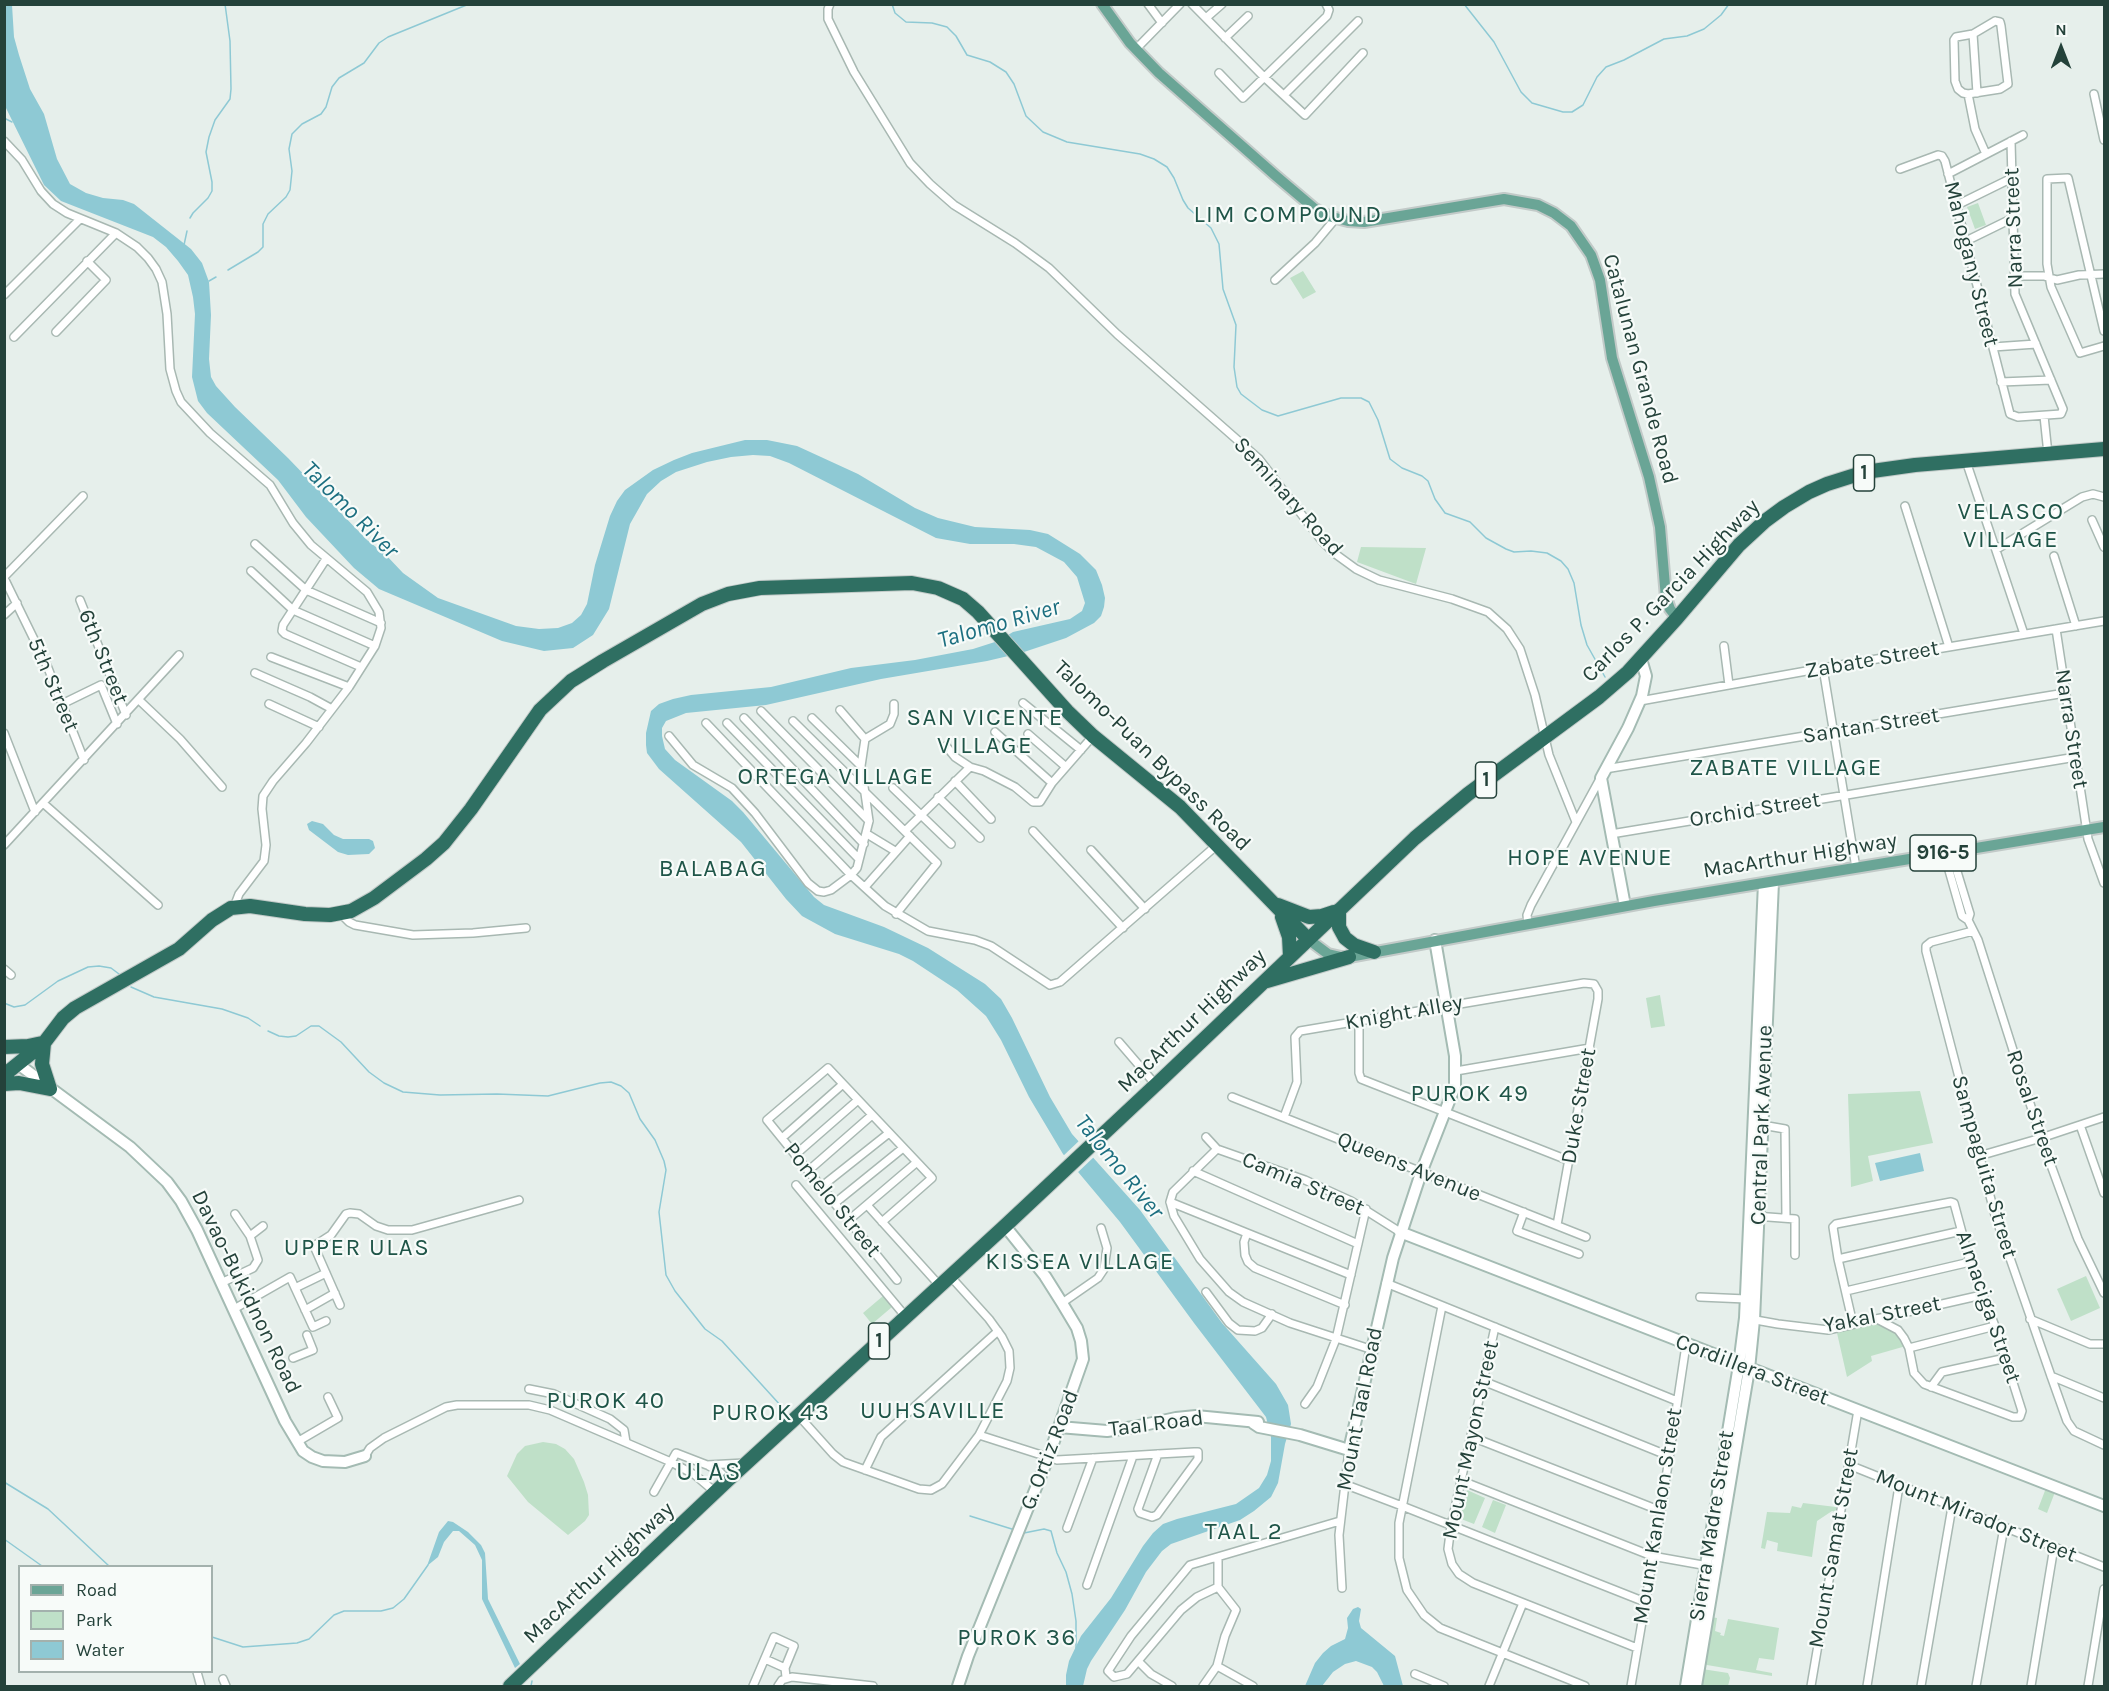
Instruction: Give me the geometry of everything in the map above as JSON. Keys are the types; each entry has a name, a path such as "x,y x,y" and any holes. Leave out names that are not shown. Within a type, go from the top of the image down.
{"highway":[{"name":"Carlos P. Garcia Highway","path":"1308,939 1433,822 1599,697 1641,659 1752,533 1777,512 1809,492 1845,478 1881,469 2104,449"},
{"name":"Talomo-Puan Bypass Road","path":"234,907 250,906 317,915 341,914 361,907 375,898 444,843 540,710 555,695 586,670 702,603 728,594 760,588 912,583 938,588 971,605 1093,736 1180,807 1308,939"},
{"path":"1274,905 1309,917 1322,916 1338,910 1339,925 1345,938 1354,945 1374,952"},
{"path":"1274,905 1288,933 1290,956"},
{"path":"4,1075 44,1043 63,1018 75,1008 179,949 212,920 234,907"},
{"name":"MacArthur Highway","path":"510,1686 746,1463 1156,1085 1308,939"},
{"path":"1262,983 1349,957"},
{"path":"4,1047 44,1043"},
{"path":"44,1043 41,1061 50,1089"},
{"name":"Davao-Bukidnon Road","path":"4,1055 18,1064"},
{"path":"4,1084 24,1083 50,1089"}],"main road":[{"name":"Catalunan Grande Road","path":"1102,4 1136,49 1176,89 1315,208 1336,219 1374,221 1504,199 1527,202 1547,209 1565,221 1577,233 1591,255 1600,280 1614,365 1649,477 1660,527 1666,598 1677,618"},
{"name":"MacArthur Highway","path":"1308,939 1328,954 1349,957 1625,906 2104,827"}],"street":[{"name":"Seminary Road","path":"830,4 827,14 835,36 854,72 910,164 930,184 954,205 1030,252 1118,334 1259,459 1322,541 1334,553 1356,569 1379,580 1466,604 1497,618 1515,639 1520,649 1535,695 1544,738 1558,780 1576,822"},
{"path":"1148,4 1162,23"},
{"path":"1136,49 1180,4"},
{"path":"1192,4 1305,115 1363,53"},
{"path":"1206,18 1222,4"},
{"path":"1218,72 1243,98 1327,16 1329,10 1326,4"},
{"path":"1225,38 1248,16"},
{"path":"1284,95 1358,21"},
{"path":"1992,22 2000,22 2009,82 2004,88 1977,93 1968,94 1960,91 1956,86 1953,42 1956,37 1972,34 1992,22"},
{"path":"1972,34 1977,93"},
{"path":"1968,94 1975,129 1986,154"},
{"path":"2094,94 2104,140"},
{"path":"1948,174 2023,135"},
{"path":"4,141 22,160 47,198 58,209 116,233 137,247 148,258 162,282 166,305 170,369 181,402 203,426 270,485 293,523 311,545 367,592 376,605 381,623 380,633 362,668 319,727 263,796 266,845 264,861 239,894 234,907"},
{"name":"Narra Street","path":"2012,141 2015,294 2063,413 2044,416"},
{"name":"Mahogany Street","path":"1900,170 1938,155 1943,158 1957,205 2008,411 2012,416 2044,416"},
{"path":"1957,205 2012,178"},
{"path":"2104,331 2068,178 2047,179 2049,277 2080,353 2104,346"},
{"path":"1966,241 2013,218"},
{"path":"4,295 80,219"},
{"path":"1275,280 1315,243 1336,219"},
{"path":"14,336 116,233"},
{"path":"56,332 106,280 87,261"},
{"path":"2014,276 2039,275 2057,280 2104,274"},
{"path":"1993,347 2036,344"},
{"path":"2001,382 2051,380"},
{"path":"2044,416 2048,454"},
{"path":"1966,460 2024,634"},
{"path":"1997,549 2082,497 2093,494 2104,497"},
{"path":"4,578 83,496"},
{"path":"1905,506 1949,647"},
{"path":"2092,520 2104,547"},
{"path":"255,544 306,590 381,623"},
{"path":"2054,556 2076,626"},
{"path":"326,559 283,625 283,633 362,668"},
{"path":"251,571 293,610 375,646"},
{"name":"5th Street","path":"4,578 62,704 84,760"},
{"name":"6th Street","path":"80,600 126,715"},
{"path":"4,615 17,603"},
{"name":"Zabate Street","path":"1640,701 2104,621"},
{"name":"Narra Street","path":"2056,629 2088,830 2094,857 2104,883"},
{"path":"1724,646 1729,685"},
{"path":"4,845 179,655"},
{"path":"271,657 349,687"},
{"path":"1528,923 1527,915 1531,906 1640,701 1646,676 1641,659"},
{"path":"1822,668 1856,867"},
{"path":"255,673 332,709"},
{"path":"62,704 101,686 117,724"},
{"name":"Santan Street","path":"1603,774 2065,693"},
{"path":"139,700 188,747 222,787"},
{"path":"1023,703 1081,750"},
{"path":"269,704 319,727"},
{"path":"865,739 890,724 894,714 894,704"},
{"path":"669,736 693,765 732,788 755,813 808,883 818,891 824,892 831,890 851,875 857,867 869,821 861,766 865,739 840,710"},
{"path":"761,711 869,821"},
{"path":"744,718 864,844"},
{"path":"812,718 861,766"},
{"path":"793,721 937,863 896,914"},
{"path":"705,723 851,875 896,914 928,931 975,940 991,946 1050,985 1060,982 1217,845"},
{"path":"727,723 859,859"},
{"path":"995,732 1052,783"},
{"path":"4,733 35,812"},
{"path":"1028,734 1066,768"},
{"path":"946,746 955,757 970,767 984,771 1015,787 1033,802 1040,802 1052,783 1093,736"},
{"name":"Orchid Street","path":"1611,834 2076,757"},
{"path":"865,887 895,851 921,814 970,767"},
{"path":"1603,774 1611,834 1625,906"},
{"path":"955,781 991,819"},
{"path":"893,788 951,844"},
{"path":"938,797 980,838"},
{"path":"43,803 158,906"},
{"path":"1033,831 1123,928"},
{"path":"867,834 895,851"},
{"path":"1091,850 1145,909"},
{"name":"Rosal Street","path":"1948,852 1970,914 1968,920 2041,1138 2082,1247 2104,1293"},
{"path":"2094,857 2104,855"},
{"name":"Central Park Avenue","path":"1744,1367 1749,1319 1768,882"},
{"path":"341,914 355,925 413,935 526,928"},
{"name":"Sampaguita Street","path":"1973,931 1931,942 1925,949 1995,1215 2030,1319 2067,1421 2074,1431 2104,1445"},
{"name":"Mount Taal Road","path":"1342,1588 1339,1544 1344,1484 1370,1349 1400,1232 1420,1173 1454,1093 1456,1071 1435,940"},
{"path":"4,969 11,975"},
{"name":"Knight Alley","path":"1284,1117 1298,1077 1296,1034 1303,1030 1590,982 1597,987"},
{"name":"Duke Street","path":"1557,1225 1599,995 1597,987"},
{"path":"1359,1022 1361,1079 1570,1161"},
{"name":"Central Park Avenue","path":"1749,1319 1746,1299 1762,1125 1761,1040"},
{"path":"1119,1042 1156,1085"},
{"path":"1456,1071 1590,1048"},
{"name":"Davao-Bukidnon Road","path":"18,1064 130,1147 167,1182 181,1201 193,1221 303,1451 312,1458 323,1461 345,1462 365,1456"},
{"name":"Pomelo Street","path":"843,1084 828,1068 767,1120 897,1280"},
{"path":"782,1138 843,1084 932,1178 882,1222"},
{"name":"Queens Avenue","path":"1232,1097 1586,1237"},
{"path":"795,1155 858,1100"},
{"path":"808,1171 872,1115"},
{"path":"1979,1156 2104,1117"},
{"path":"1762,1125 1784,1127 1786,1130 1786,1218"},
{"path":"2080,1125 2104,1193"},
{"path":"821,1187 889,1133"},
{"name":"Camia Street","path":"1206,1137 1217,1149 1305,1180 1366,1209 1400,1232"},
{"path":"835,1203 903,1148"},
{"path":"1217,1149 1173,1192 1170,1202 1178,1223 1200,1259 1216,1279 1243,1302 1336,1339 1370,1349"},
{"path":"849,1220 917,1162"},
{"path":"1193,1171 1358,1244"},
{"path":"796,1185 906,1317"},
{"path":"340,1305 314,1246 331,1235 341,1219 350,1213 359,1214 376,1226 388,1230 412,1230 519,1200"},
{"path":"1170,1202 1351,1275"},
{"name":"Almaciga Street","path":"1838,1259 1833,1227 1836,1224 1954,1203 1970,1262 1995,1326 2022,1411 2020,1417 2013,1417 1931,1387"},
{"path":"798,1415 838,1458 912,1487 931,1490 947,1480 979,1435 1009,1375 1009,1351 998,1331 882,1222 867,1205"},
{"path":"1305,1404 1317,1387 1336,1339 1366,1209"},
{"path":"1524,1212 1517,1231 1579,1254"},
{"path":"221,1283 257,1264 258,1254 250,1236 235,1214"},
{"path":"1754,1216 1795,1220 1795,1255"},
{"path":"250,1236 263,1226"},
{"name":"G. Ortiz Road","path":"958,1686 1048,1458 1083,1359 1079,1335 1062,1303 1045,1276 1005,1226"},
{"path":"1062,1303 1098,1278 1104,1269 1107,1248 1101,1228"},
{"name":"Cordillera Street","path":"1400,1232 2104,1506"},
{"path":"1853,1324 1838,1259 1961,1232"},
{"path":"1247,1233 1244,1242 1245,1255 1248,1262 1255,1268 1345,1305"},
{"path":"1846,1291 1970,1262"},
{"path":"295,1287 326,1272"},
{"path":"234,1310 290,1277 313,1327 326,1321"},
{"path":"1386,1283 1677,1401"},
{"path":"1206,1292 1229,1323 1238,1330 1255,1331 1262,1328 1272,1314"},
{"path":"305,1310 335,1293"},
{"name":"Yakal Street","path":"1749,1319 1828,1330 1983,1295"},
{"path":"1700,1296 1746,1299"},
{"path":"1442,1306 1398,1535 1399,1557 1407,1590 1417,1606 1432,1623 1440,1628 1585,1686"},
{"path":"1877,1319 1898,1330 1908,1348 1917,1378 1931,1387 1942,1372 2006,1358"},
{"path":"2030,1319 2090,1344 2104,1344"},
{"path":"1908,1348 1995,1326"},
{"name":"Mount Mayon Street","path":"1495,1327 1451,1526 1449,1557 1459,1574 1473,1583 1637,1648"},
{"path":"866,1470 881,1437 998,1331"},
{"path":"293,1358 313,1350 307,1335"},
{"name":"Mount Kanlaon Street","path":"1631,1686 1686,1345"},
{"name":"Sierra Madre Street","path":"1696,1686 1711,1567 1744,1367"},
{"path":"2051,1376 2104,1398"},
{"path":"1484,1381 1669,1456"},
{"path":"529,1389 554,1394 610,1419 624,1430 626,1442"},
{"path":"297,1442 338,1418 328,1397"},
{"path":"365,1456 370,1448 384,1438 446,1407 529,1405 550,1410 671,1462 700,1478 715,1492"},
{"name":"Mount Samat Street","path":"1811,1686 1858,1410"},
{"name":"Taal Road","path":"1059,1427 1107,1431 1196,1416 1257,1424 1296,1433 1349,1450"},
{"path":"979,1435 1048,1458 1062,1460 1133,1456 1158,1454 1194,1452 1199,1453 1198,1459 1157,1515 1150,1517 1139,1512 1138,1509 1158,1454"},
{"path":"1472,1437 1660,1511"},
{"path":"654,1492 676,1454 707,1465 719,1471 728,1480"},
{"path":"1087,1585 1133,1456"},
{"path":"1067,1528 1093,1458"},
{"path":"707,1465 746,1463"},
{"name":"Mount Mirador Street","path":"1849,1465 2104,1567"},
{"path":"1462,1481 1652,1556 1711,1567"},
{"path":"1344,1484 1645,1602"},
{"path":"1867,1686 1899,1486"},
{"path":"1921,1686 1952,1507"},
{"path":"1218,1587 1197,1597 1181,1610 1127,1674 1114,1677 1108,1671 1131,1636 1187,1568 1195,1562 1340,1521"},
{"path":"1976,1686 2004,1527"},
{"path":"2031,1686 2054,1547"},
{"path":"1215,1686 1205,1684 1217,1666 1225,1636 1236,1610 1218,1587 1218,1557"},
{"name":"Sierra Madre Street","path":"1686,1686 1711,1567"},
{"path":"2088,1686 2104,1589"},
{"path":"1490,1686 1523,1603"},
{"path":"753,1686 774,1637 794,1646 785,1668 786,1677 778,1686"},
{"path":"765,1659 785,1668"},
{"path":"1139,1662 1151,1674 1172,1686"},
{"path":"1217,1666 1253,1686"},
{"path":"1415,1674 1444,1686"},
{"path":"786,1677 873,1686"},
{"path":"223,1678 226,1686"}],"green space":[{"path":"1978,203 1986,225 1975,229 1967,207"},
{"path":"1303,271 1316,292 1303,299 1290,278"},
{"path":"1361,547 1426,548 1416,584 1357,562"},
{"path":"1660,995 1665,1026 1651,1028 1646,998"},
{"path":"1920,1091 1933,1143 1868,1156 1873,1181 1851,1187 1848,1094"},
{"path":"2086,1276 2100,1308 2071,1321 2057,1289"},
{"path":"883,1296 892,1307 872,1324 863,1313"},
{"path":"1868,1323 1880,1323 1897,1333 1906,1346 1871,1356 1872,1361 1847,1377 1837,1333"},
{"path":"543,1442 556,1444 565,1449 574,1459 588,1495 589,1515 568,1535 528,1502 507,1476 517,1454 525,1446"},
{"path":"2046,1488 2055,1492 2047,1513 2038,1509"},
{"path":"1467,1490 1485,1498 1474,1524 1456,1517"},
{"path":"1493,1500 1506,1505 1495,1533 1482,1527"},
{"path":"1803,1503 1836,1507 1836,1512 1832,1511 1817,1521 1812,1557 1777,1551 1778,1543 1767,1540 1765,1549 1761,1548 1767,1512 1790,1513 1792,1506 1801,1508"},
{"path":"1711,1617 1717,1618 1715,1631 1724,1636 1728,1619 1779,1628 1774,1660 1759,1658 1756,1670 1772,1673 1772,1676 1703,1663"},
{"path":"1702,1669 1728,1673 1730,1678 1728,1686 1699,1686"}],"water":[{"path":"5,5 12,5 14,37 30,89 44,114 57,159 70,184 86,193 134,204 191,249 202,263 209,282 211,315 209,359 211,377 216,386 367,540 403,573 438,598 516,626 539,629 558,628 572,623 581,615 587,604 595,565 610,516 625,490 653,470 674,460 692,453 745,440 767,440 797,446 858,474 915,508 938,518 975,527 1030,530 1048,534 1080,554 1096,570 1105,598 1101,616 1094,623 1066,638 1021,653 987,661 881,679 766,705 686,713 666,721 662,728 665,749 675,760 732,801 814,897 824,905 884,927 928,948 985,984 1001,999 1050,1097 1072,1134 1140,1210 1222,1323 1276,1384 1288,1405 1291,1424 1278,1483 1271,1497 1240,1520 1171,1544 1162,1551 1146,1572 1125,1610 1091,1661 1083,1686 1066,1686 1069,1661 1081,1636 1111,1598 1153,1533 1163,1524 1177,1519 1236,1504 1259,1488 1267,1475 1271,1461 1271,1437 1266,1417 1120,1222 1063,1154 1029,1097 1001,1040 986,1016 957,990 913,961 899,954 835,934 802,916 741,842 659,769 647,753 646,745 651,711 659,704 673,699 771,687 851,668 915,660 973,649 998,641 1013,632 1070,619 1082,611 1085,603 1077,577 1064,562 1036,547 1014,544 970,544 936,538 789,463 770,456 753,455 707,462 676,472 661,481 647,494 630,524 609,609 593,635 573,648 544,651 502,641 379,589 354,568 306,517 278,480 207,413 198,401 192,377 195,314 193,297 188,275 178,261 153,237 61,201 44,185 5,106"},
{"path":"312,821 323,824 334,835 343,839 369,839 373,841 375,848 369,854 348,855 338,852 309,830 307,824"},
{"path":"1920,1153 1924,1171 1880,1181 1875,1163"},
{"path":"448,1521 468,1532 481,1545 485,1553 488,1599 520,1664 515,1668 482,1599 482,1560 475,1545 459,1531 453,1531 444,1542 438,1557 427,1566 439,1532"},
{"path":"1358,1607 1361,1609 1359,1621 1361,1628 1395,1656 1403,1686 1384,1686 1372,1667 1356,1661 1345,1664 1333,1672 1322,1686 1305,1686 1315,1663 1323,1653 1345,1639 1348,1628 1347,1618 1353,1609"}],"pier":[{"path":"1081,1139 1096,1155 1075,1175 1062,1157"}],"waterway":[{"path":"190,218 212,191 206,152 215,120 230,99 230,41 225,4"},
{"path":"228,270 263,247 263,224 268,214 290,190 292,171 289,149 292,134 302,124 321,114 326,107 332,87 339,78 364,63 379,43 388,37 469,4"},
{"path":"892,4 895,13 906,22 932,23 947,27 956,36 967,55 990,62 1006,72 1014,84 1026,116 1043,132 1067,142 1140,154 1167,167 1188,208 1211,228 1219,244 1223,289 1236,325 1234,367 1237,387 1241,394 1262,410 1278,416 1341,398 1361,398 1369,402 1378,420 1390,459 1428,481 1435,499 1445,513 1470,522 1486,538 1506,549 1514,552 1547,553 1561,561 1568,569 1574,583 1587,645 1605,677"},
{"path":"1464,4 1494,42 1521,92 1532,103 1563,112 1572,112 1583,105 1597,77 1606,67 1664,39 1687,36 1704,29 1721,15 1729,4"},
{"path":"4,118 12,122"},
{"path":"184,245 187,231"},
{"path":"209,281 216,277"},
{"path":"4,1003 14,1007 25,1005 58,981 88,967 111,968 119,974"},
{"path":"131,987 154,997 222,1009 248,1018 260,1026"},
{"path":"268,1031 288,1037 296,1036 311,1026 319,1026 341,1042 369,1072 384,1083 403,1092 440,1095 548,1096 600,1083 611,1082 621,1086 629,1093 640,1119 655,1140 664,1161 666,1170 659,1212 666,1275 675,1291 705,1329 722,1341 782,1407"},
{"path":"4,1482 48,1509 108,1565"},
{"path":"970,1516 1015,1530"},
{"path":"1024,1533 1044,1529 1051,1531 1072,1594 1076,1621 1076,1648"},
{"path":"4,1539 41,1565"},
{"path":"213,1637 243,1647 297,1643 309,1639 334,1615 344,1611 381,1611 393,1608 404,1599 428,1565"},
{"path":"531,1686 532,1681"}],"district":[{"name":"LIM COMPOUND","path":"1288,215"},
{"name":"VELASCO VILLAGE","path":"2011,526"},
{"name":"SAN VICENTE VILLAGE","path":"985,732"},
{"name":"ZABATE VILLAGE","path":"1786,768"},
{"name":"ORTEGA VILLAGE","path":"836,777"},
{"name":"HOPE AVENUE","path":"1590,858"},
{"name":"BALABAG","path":"713,869"},
{"name":"PUROK 49","path":"1470,1094"},
{"name":"UPPER ULAS","path":"357,1248"},
{"name":"KISSEA VILLAGE","path":"1080,1262"},
{"name":"PUROK 40","path":"606,1401"},
{"name":"UUHSAVILLE","path":"933,1411"},
{"name":"PUROK 43","path":"771,1413"},
{"name":"ULAS","path":"709,1473"},
{"name":"TAAL 2","path":"1244,1532"},
{"name":"PUROK 36","path":"1017,1638"}],"water label":[{"name":"Talomo River","path":"350,510"},
{"name":"Talomo River","path":"999,624"},
{"name":"Talomo River","path":"1119,1167"}]}
